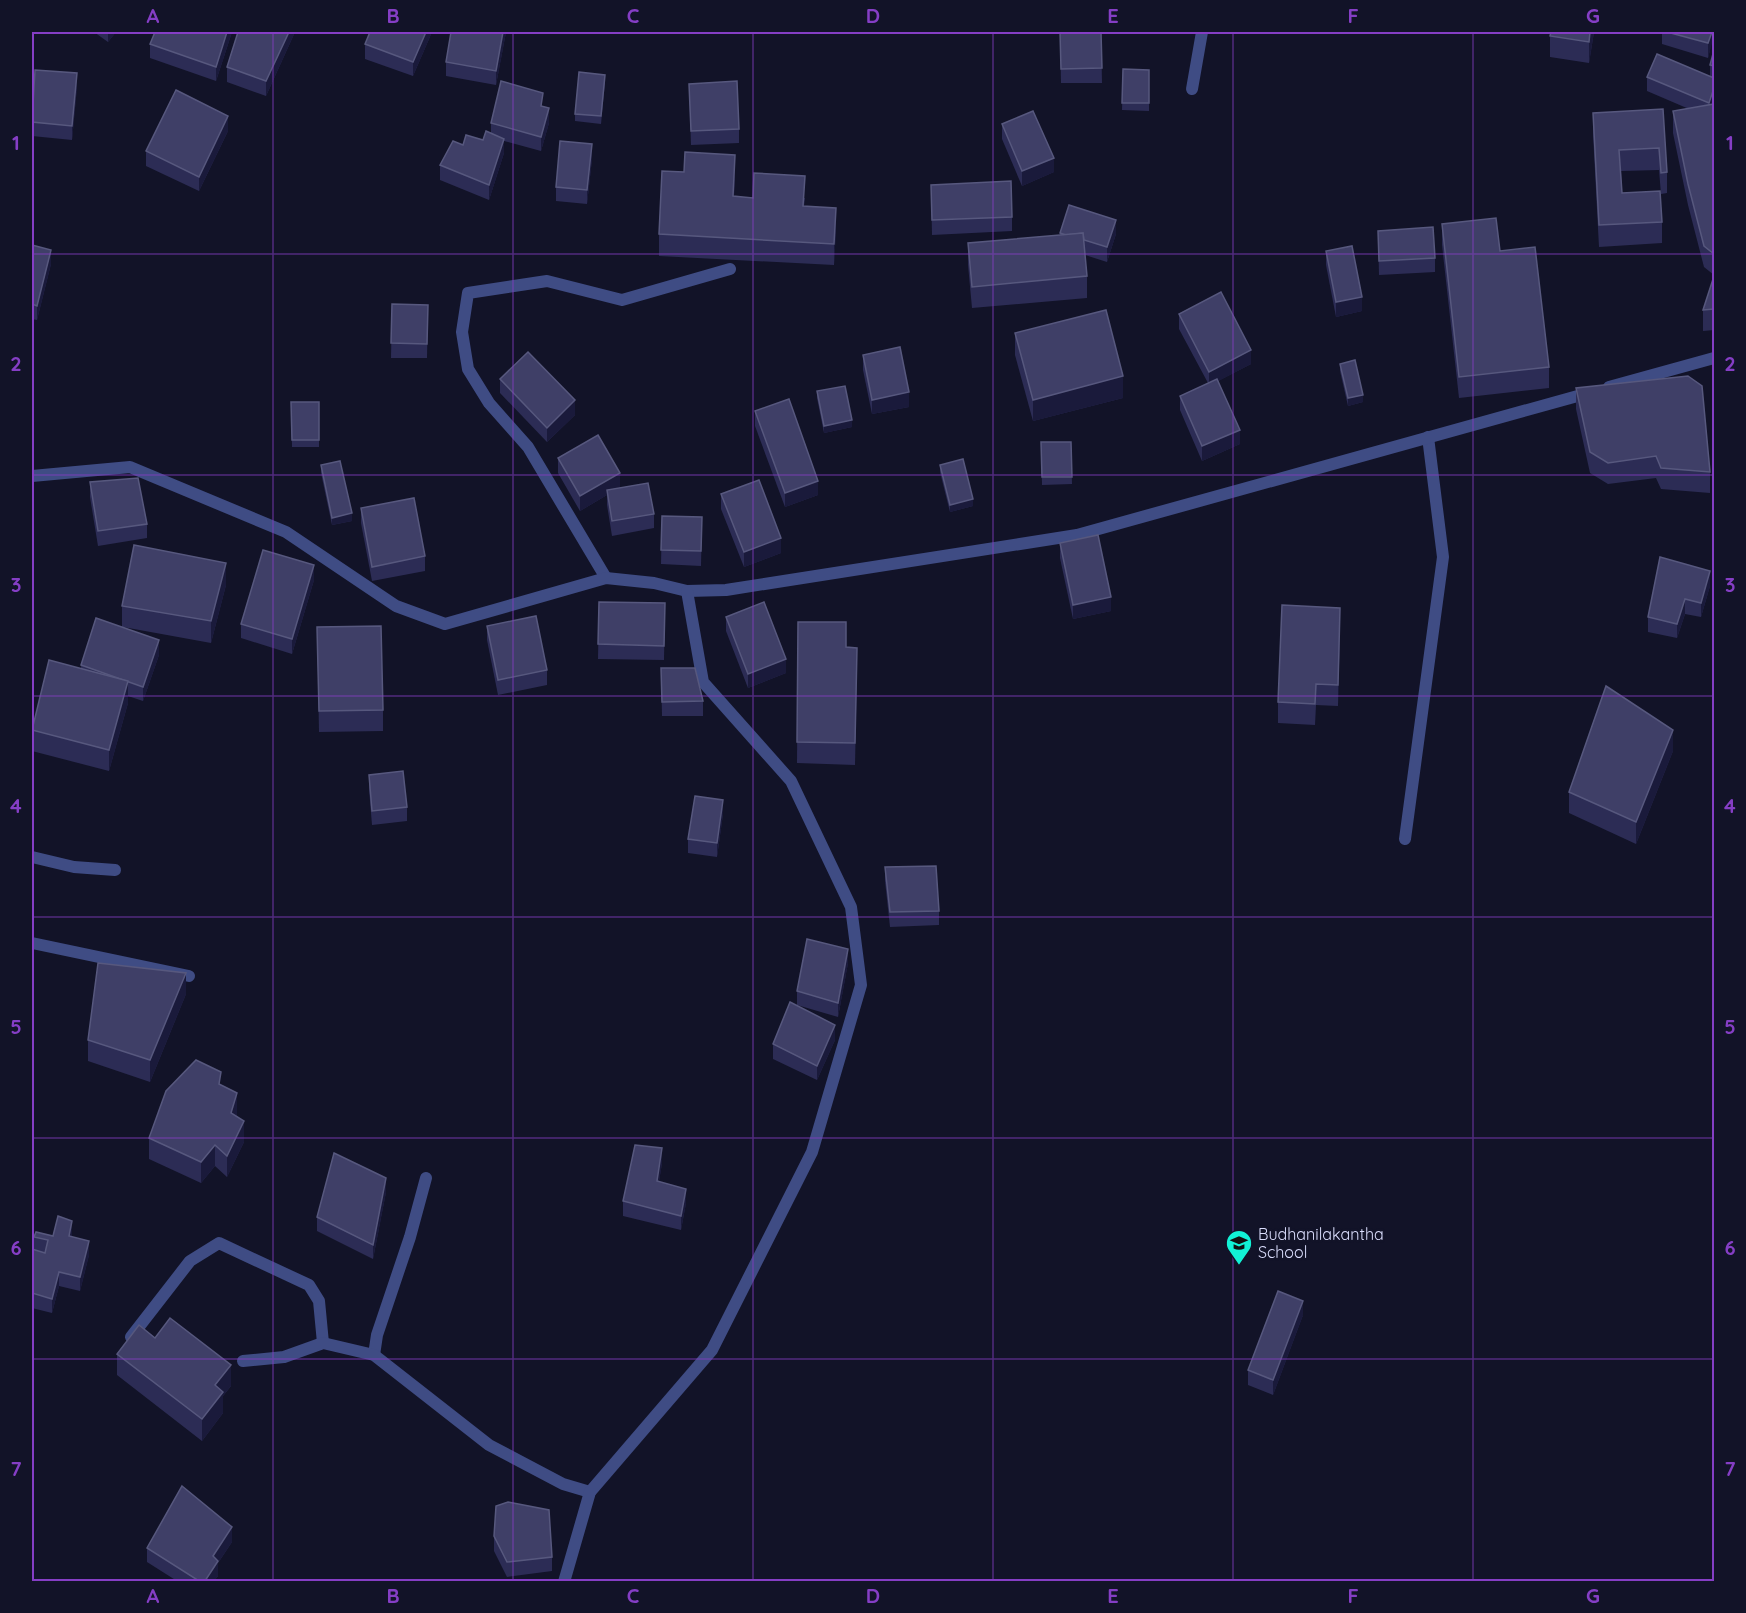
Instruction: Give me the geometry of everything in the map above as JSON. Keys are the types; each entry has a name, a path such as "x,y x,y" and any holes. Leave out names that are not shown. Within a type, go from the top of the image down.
{"street":[{"path":"1192,89 1202,32"},
{"path":"606,578 528,447 489,403 468,369 462,332 468,293 547,281 622,300 730,268"},
{"path":"32,476 130,467 286,532 396,606 445,624 606,578 654,583 687,591 726,590 1077,535 1714,358"},
{"path":"1405,839 1443,557 1428,437"},
{"path":"564,1581 590,1492 711,1350 812,1152 861,985 851,907 791,782 703,682 687,591"},
{"path":"32,857 74,867 115,870"},
{"path":"32,943 189,976"},
{"path":"374,1356 377,1335 410,1237 426,1178"},
{"path":"121,1350 190,1261 219,1243 309,1285 318,1301 323,1343"},
{"path":"243,1361 284,1357 323,1343 374,1356 489,1445 563,1484 590,1492"}],"building":[{"path":"155,32 227,32 216,67 150,44"},
{"path":"238,32 289,32 266,81 227,67"},
{"path":"370,32 426,32 413,62 365,44"},
{"path":"451,32 503,32 496,71 446,62"},
{"path":"1060,32 1101,32 1102,68 1061,69"},
{"path":"1551,32 1590,32 1589,42 1550,36"},
{"path":"1667,32 1712,32 1708,43"},
{"path":"1714,50 1714,66 1710,65"},
{"path":"1657,54 1714,78 1714,88 1709,103 1647,77"},
{"path":"1123,69 1149,70 1149,103 1122,103"},
{"path":"35,70 77,73 72,126 32,122"},
{"path":"579,72 605,75 601,116 575,114"},
{"path":"501,81 543,93 541,106 549,108 541,137 491,123"},
{"path":"737,81 739,129 691,131 689,84"},
{"path":"176,90 228,116 199,177 146,151"},
{"path":"1714,104 1714,254 1704,246 1673,111"},
{"path":"1663,109 1667,172 1661,173 1659,148 1619,150 1622,193 1660,191 1662,222 1599,225 1593,113"},
{"path":"1033,111 1054,158 1022,171 1002,124"},
{"path":"486,131 504,139 489,185 440,165 453,141 463,145 466,135 483,140"},
{"path":"560,141 592,144 587,190 556,187"},
{"path":"685,152 735,155 733,196 753,198 754,173 805,176 803,206 836,208 834,244 659,234 662,171 684,172"},
{"path":"1011,181 1012,217 932,220 931,185"},
{"path":"1069,205 1116,220 1107,247 1084,240 1083,233 1066,235 1060,233"},
{"path":"1496,218 1500,251 1535,247 1549,367 1459,377 1442,224"},
{"path":"1433,227 1435,258 1379,261 1378,231"},
{"path":"1083,233 1087,276 972,287 968,243"},
{"path":"32,245 51,250 37,306 32,304"},
{"path":"1352,246 1362,297 1336,302 1326,251"},
{"path":"1714,276 1714,309 1703,310"},
{"path":"1221,292 1251,350 1209,372 1179,314"},
{"path":"392,304 428,305 427,344 391,343"},
{"path":"1106,310 1123,376 1033,400 1015,333"},
{"path":"900,347 909,392 872,400 863,355"},
{"path":"528,352 575,400 547,428 500,379"},
{"path":"1355,360 1363,395 1348,398 1340,364"},
{"path":"1688,376 1702,386 1710,472 1661,468 1656,456 1608,463 1590,452 1576,388"},
{"path":"1217,379 1240,430 1202,446 1180,396"},
{"path":"845,386 852,420 824,426 817,391"},
{"path":"789,399 818,481 785,493 755,411"},
{"path":"291,402 319,402 319,440 292,440"},
{"path":"598,435 620,473 580,496 558,458"},
{"path":"1041,442 1071,442 1072,477 1042,477"},
{"path":"963,459 973,499 950,505 940,465"},
{"path":"340,461 352,513 332,518 321,465"},
{"path":"138,478 147,524 98,531 90,482"},
{"path":"759,480 781,538 744,552 721,494"},
{"path":"648,483 654,514 612,521 607,490"},
{"path":"414,498 425,556 372,567 361,508"},
{"path":"662,516 702,517 701,551 661,550"},
{"path":"1098,535 1111,597 1073,605 1060,543"},
{"path":"134,545 226,563 211,621 122,606"},
{"path":"263,550 314,565 292,639 241,624"},
{"path":"1660,557 1710,571 1701,603 1685,599 1677,624 1648,617"},
{"path":"599,602 665,603 664,646 598,644"},
{"path":"764,602 786,659 748,674 726,617"},
{"path":"1282,605 1340,608 1338,685 1316,684 1315,704 1278,702"},
{"path":"536,616 547,670 498,680 487,626"},
{"path":"96,618 159,640 143,687 81,665"},
{"path":"798,622 846,622 846,647 857,648 855,743 797,742"},
{"path":"381,626 383,710 319,711 317,627"},
{"path":"49,660 128,681 109,750 32,730"},
{"path":"661,668 695,668 703,701 662,702"},
{"path":"1606,686 1673,730 1636,822 1569,792"},
{"path":"403,771 407,807 372,811 369,775"},
{"path":"695,796 723,800 717,843 688,839"},
{"path":"936,866 939,911 890,912 885,867"},
{"path":"807,939 848,949 838,1003 797,991"},
{"path":"98,963 186,973 150,1060 88,1040"},
{"path":"790,1002 835,1025 817,1066 773,1044"},
{"path":"196,1060 221,1072 219,1084 237,1093 231,1113 244,1121 227,1156 215,1145 201,1162 149,1138 166,1091"},
{"path":"635,1145 662,1148 657,1181 686,1189 681,1216 623,1201"},
{"path":"334,1153 386,1178 373,1245 317,1217"},
{"path":"58,1216 72,1221 69,1236 89,1241 80,1277 59,1272 52,1299 32,1293 32,1249 45,1253 48,1240 34,1237 36,1232 53,1236"},
{"path":"1278,1291 1303,1301 1273,1380 1248,1370"},
{"path":"170,1318 231,1365 215,1385 223,1392 202,1419 117,1354 139,1325 155,1338"},
{"path":"182,1486 232,1527 213,1556 218,1561 205,1581 199,1581 147,1548"},
{"path":"508,1502 549,1510 552,1557 507,1562 494,1536 496,1506"}],"place":[{"name":"Budhanilakantha School","path":"1239,1266"}]}
